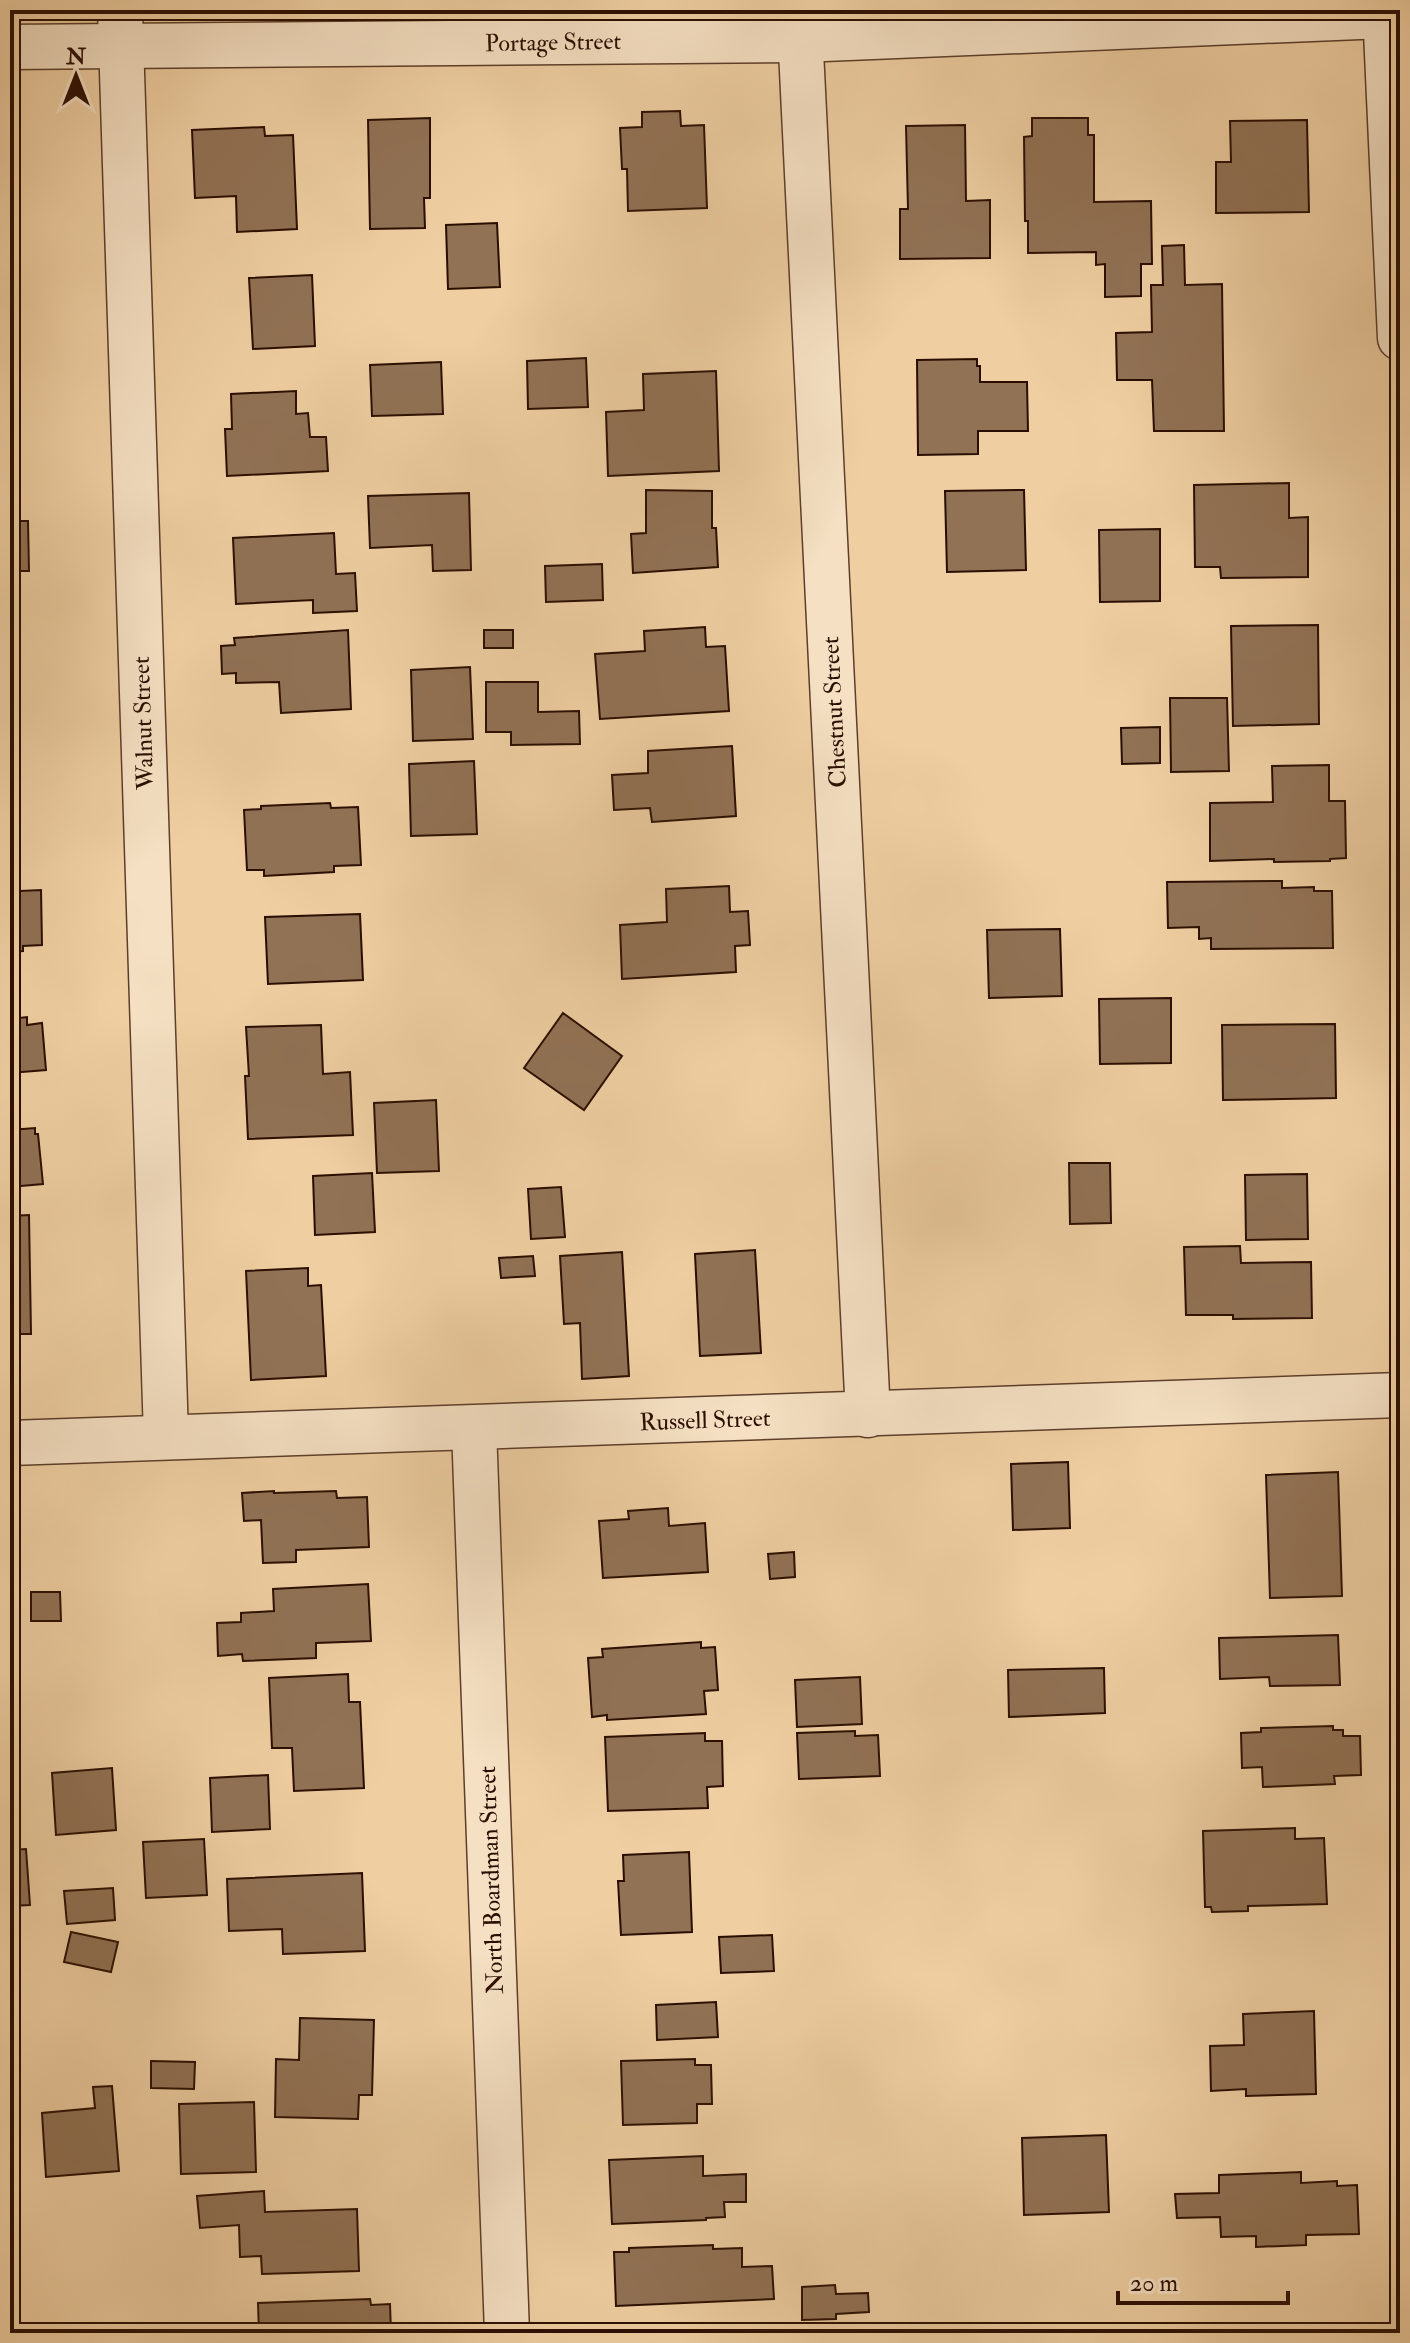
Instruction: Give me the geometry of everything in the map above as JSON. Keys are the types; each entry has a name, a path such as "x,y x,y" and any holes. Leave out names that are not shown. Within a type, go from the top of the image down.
{"street":[{"name":"Portage Street","path":"10,47 121,28 800,25 1384,13"},
{"path":"1384,13 1400,338"},
{"name":"Chestnut Street","path":"800,25 868,1415"},
{"name":"Walnut Street","path":"121,28 166,1436"},
{"name":"Russell Street","path":"10,1443 1400,1395"},
{"name":"North Boardman Street","path":"474,1428 507,2333"}],"building":[{"path":"680,111 681,126 704,125 707,208 628,211 627,169 622,169 620,128 642,127 642,112"},
{"path":"430,118 430,198 424,198 425,228 370,229 368,120"},
{"path":"1032,118 1088,118 1088,135 1094,135 1094,202 1151,201 1152,264 1141,264 1141,296 1105,297 1105,264 1096,265 1096,252 1028,253 1024,137 1032,136"},
{"path":"1307,120 1309,212 1216,213 1216,162 1231,162 1230,121"},
{"path":"965,125 966,201 990,200 990,258 900,259 900,209 908,209 906,126"},
{"path":"264,127 265,136 293,135 297,229 237,232 236,196 195,198 192,130"},
{"path":"497,223 500,287 448,289 446,225"},
{"path":"1184,245 1185,285 1222,284 1224,431 1154,431 1152,380 1117,380 1116,333 1152,332 1151,285 1163,285 1162,246"},
{"path":"312,275 315,346 253,349 249,278"},
{"path":"586,358 588,407 528,409 527,361"},
{"path":"977,359 980,382 1027,382 1028,431 978,431 978,454 918,455 917,360"},
{"path":"441,362 443,414 372,416 370,365"},
{"path":"716,371 719,471 608,476 606,412 644,410 643,374"},
{"path":"296,391 296,414 308,413 310,437 326,437 328,471 227,476 225,429 232,429 231,394"},
{"path":"1289,483 1289,518 1308,517 1308,577 1221,578 1220,567 1195,567 1194,485"},
{"path":"646,490 712,491 712,528 716,528 718,567 633,573 631,534 646,533"},
{"path":"1024,490 1026,570 947,572 945,491"},
{"path":"469,493 471,570 433,571 432,545 370,548 368,496"},
{"path":"10,521 28,521 29,571 10,571"},
{"path":"1160,529 1160,601 1100,602 1099,530"},
{"path":"334,533 336,574 355,573 357,611 313,613 313,600 236,604 233,538"},
{"path":"602,564 603,600 546,602 545,566"},
{"path":"1318,625 1319,724 1233,726 1231,626"},
{"path":"705,627 706,647 725,646 729,711 600,719 595,654 645,651 644,631"},
{"path":"348,630 351,709 281,713 279,682 236,683 236,673 222,674 221,646 235,645 234,638"},
{"path":"484,630 513,630 513,648 484,648"},
{"path":"470,667 473,739 413,741 411,670"},
{"path":"486,682 538,682 538,712 579,711 580,744 511,745 511,732 486,732"},
{"path":"1170,698 1227,698 1229,771 1171,772"},
{"path":"1160,727 1160,763 1122,764 1121,728"},
{"path":"732,746 736,816 652,822 650,808 614,810 612,775 648,773 648,751"},
{"path":"474,761 477,834 411,836 409,764"},
{"path":"1329,765 1329,801 1345,801 1346,858 1330,861 1210,861 1210,803 1273,802 1272,766"},
{"path":"330,803 331,808 358,807 361,865 334,866 334,872 264,876 264,870 247,870 244,810 261,809 261,806"},
{"path":"1282,881 1282,888 1314,887 1314,891 1332,891 1333,948 1211,949 1211,938 1199,939 1199,927 1168,928 1167,882"},
{"path":"10,886 20,886 20,891 41,890 42,945 23,946 23,951 10,952"},
{"path":"729,886 730,912 748,911 750,945 735,946 736,972 622,979 620,925 667,922 666,889"},
{"path":"360,914 363,980 268,984 265,917"},
{"path":"1060,929 1062,996 989,998 987,930"},
{"path":"1171,998 1171,1063 1100,1064 1099,999"},
{"path":"563,1013 622,1056 584,1110 524,1068"},
{"path":"27,1017 27,1025 42,1023 46,1070 10,1073 10,1019"},
{"path":"1335,1024 1336,1098 1223,1100 1222,1025"},
{"path":"321,1025 323,1074 350,1072 353,1135 248,1139 246,1027"},
{"path":"436,1100 439,1171 377,1173 374,1103"},
{"path":"35,1128 43,1184 10,1187 10,1130"},
{"path":"1069,1163 1110,1163 1111,1223 1070,1224"},
{"path":"372,1173 375,1232 315,1235 313,1176"},
{"path":"1307,1174 1308,1239 1246,1240 1245,1175"},
{"path":"561,1187 565,1237 531,1239 528,1189"},
{"path":"29,1215 31,1334 10,1334 10,1216"},
{"path":"1240,1246 1241,1263 1311,1262 1312,1318 1233,1319 1233,1315 1186,1315 1184,1247"},
{"path":"755,1250 761,1353 700,1356 695,1254"},
{"path":"622,1252 629,1376 582,1379 580,1323 564,1324 560,1256"},
{"path":"533,1256 535,1276 501,1278 499,1258"},
{"path":"308,1268 308,1286 321,1285 326,1376 251,1380 246,1271"},
{"path":"1068,1462 1070,1528 1013,1530 1011,1464"},
{"path":"1338,1472 1342,1596 1270,1598 1266,1475"},
{"path":"336,1491 337,1498 367,1497 369,1547 296,1550 296,1562 263,1563 261,1520 244,1521 242,1493"},
{"path":"10,1502 20,1502 20,1570 10,1570"},
{"path":"668,1508 669,1526 705,1523 708,1572 603,1578 599,1521 629,1519 628,1511"},
{"path":"794,1552 795,1577 770,1579 768,1554"},
{"path":"368,1584 371,1641 316,1643 316,1658 243,1661 242,1654 218,1656 217,1623 241,1622 241,1613 274,1611 273,1589"},
{"path":"31,1592 60,1592 61,1621 31,1621"},
{"path":"1338,1635 1340,1685 1270,1686 1269,1677 1220,1679 1219,1638"},
{"path":"701,1642 701,1648 715,1647 718,1690 704,1691 706,1714 607,1720 607,1715 592,1717 588,1658 603,1657 602,1649"},
{"path":"1104,1668 1105,1713 1009,1717 1008,1670"},
{"path":"348,1674 349,1702 360,1702 364,1788 294,1791 292,1748 272,1748 269,1678"},
{"path":"860,1677 862,1724 797,1727 795,1680"},
{"path":"10,1709 14,1709 18,1769 10,1770"},
{"path":"1333,1726 1333,1730 1343,1730 1343,1736 1360,1736 1361,1775 1334,1776 1335,1784 1263,1787 1262,1767 1242,1768 1241,1733 1261,1732 1261,1728"},
{"path":"855,1731 855,1736 878,1735 880,1776 799,1779 797,1733"},
{"path":"705,1733 705,1741 722,1741 723,1786 707,1787 708,1808 608,1811 605,1737"},
{"path":"112,1768 116,1830 56,1835 52,1773"},
{"path":"268,1775 270,1829 212,1832 210,1778"},
{"path":"1295,1828 1295,1839 1324,1838 1327,1904 1248,1906 1248,1911 1212,1912 1211,1907 1205,1907 1203,1831"},
{"path":"204,1839 207,1895 146,1898 143,1842"},
{"path":"26,1849 30,1905 10,1906 10,1850"},
{"path":"689,1852 692,1932 621,1935 618,1881 624,1881 623,1855"},
{"path":"362,1873 365,1951 283,1954 282,1929 229,1931 227,1879"},
{"path":"113,1888 115,1920 67,1924 64,1891"},
{"path":"71,1932 118,1942 111,1972 64,1962"},
{"path":"772,1935 774,1971 721,1973 719,1937"},
{"path":"10,1960 13,1960 16,1999 10,1999"},
{"path":"716,2002 718,2037 657,2040 656,2005"},
{"path":"1314,2011 1316,2094 1246,2096 1246,2089 1211,2091 1210,2046 1244,2045 1243,2014"},
{"path":"300,2018 374,2020 372,2095 359,2095 358,2119 275,2117 276,2059 299,2060"},
{"path":"695,2059 695,2065 711,2065 712,2104 697,2104 697,2123 623,2125 621,2061"},
{"path":"151,2061 195,2062 194,2089 151,2088"},
{"path":"112,2086 119,2171 46,2177 42,2113 95,2108 93,2087"},
{"path":"254,2102 256,2172 181,2174 179,2104"},
{"path":"1106,2135 1109,2212 1024,2215 1022,2138"},
{"path":"703,2156 703,2176 746,2174 746,2202 724,2202 725,2217 612,2224 609,2160"},
{"path":"1301,2172 1301,2183 1337,2181 1337,2186 1357,2185 1359,2234 1306,2235 1306,2245 1256,2247 1256,2236 1221,2237 1220,2217 1177,2218 1175,2194 1219,2193 1219,2175"},
{"path":"264,2191 265,2212 357,2209 359,2271 262,2274 261,2256 240,2257 239,2225 200,2228 197,2196"},
{"path":"713,2245 713,2249 742,2248 742,2267 772,2266 774,2299 616,2306 614,2252 629,2252 629,2248"},
{"path":"835,2285 836,2294 868,2293 869,2312 836,2314 836,2319 802,2320 802,2287"},
{"path":"370,2299 371,2305 390,2304 391,2333 259,2333 258,2303"},
{"path":"1196,2325 1196,2333 1131,2333 1131,2327"},
{"path":"797,2328 797,2333 729,2333 729,2331"}]}
